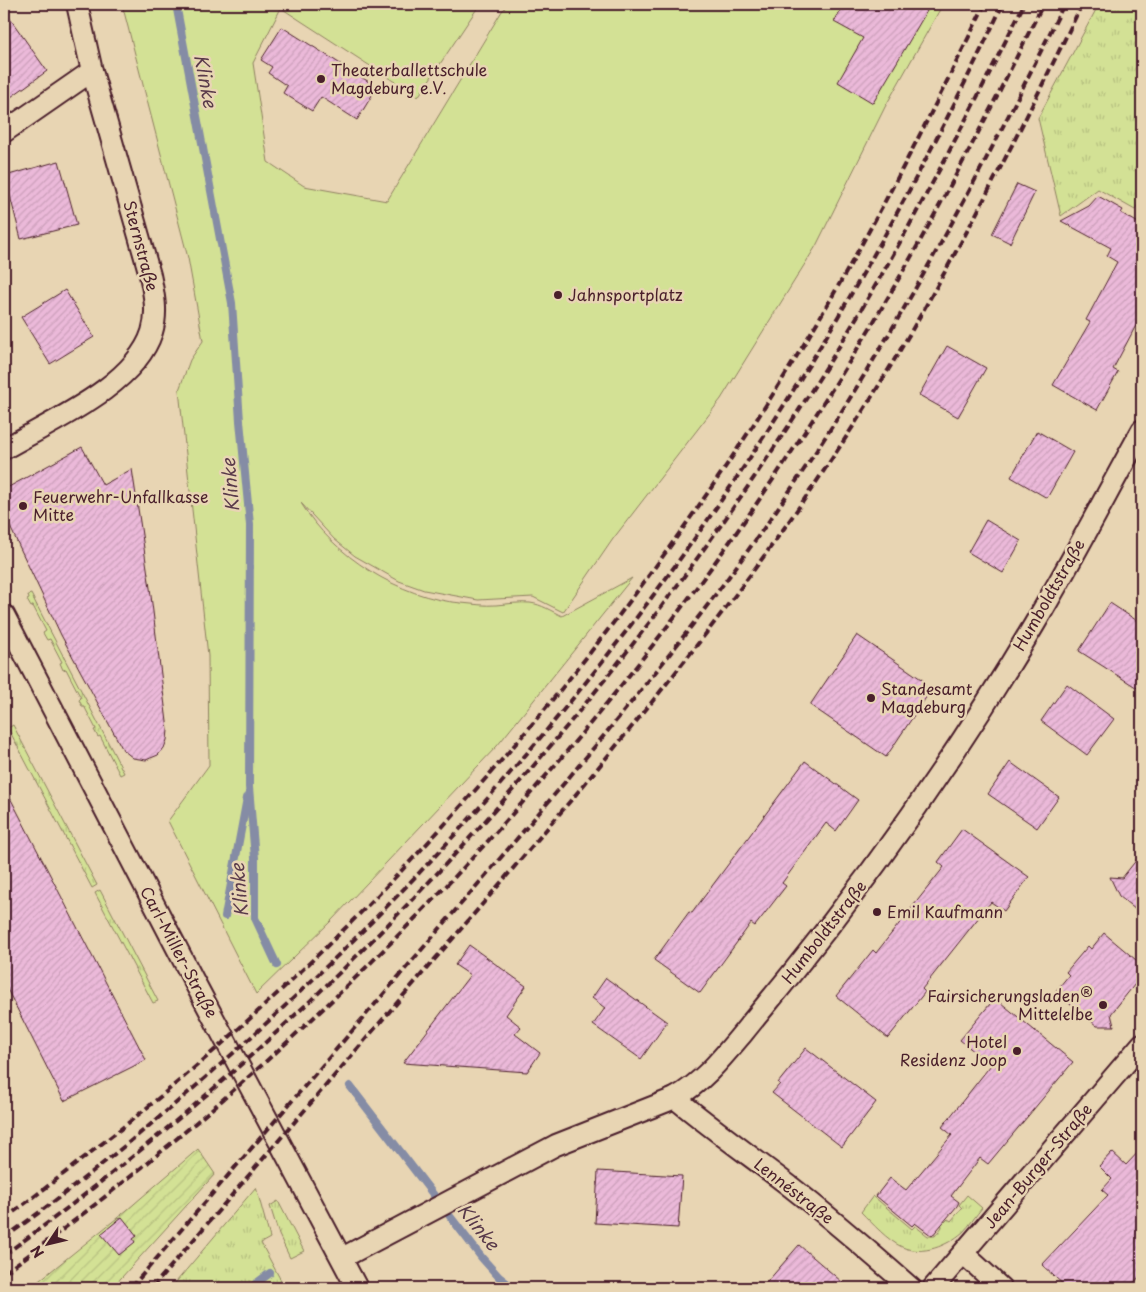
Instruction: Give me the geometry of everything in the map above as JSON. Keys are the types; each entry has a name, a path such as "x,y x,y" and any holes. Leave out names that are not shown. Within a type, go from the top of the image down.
{"street":[{"name":"Sternstraße","path":"4,449 112,385 133,366 152,332 155,307 150,275 92,72 77,4"},
{"path":"4,132 92,72"},
{"name":"Humboldtstraße","path":"342,1258 556,1145 675,1098 692,1088 710,1072 845,908 909,816 1035,624 1142,430"},
{"name":"Carl-Miller-Straße","path":"4,615 196,985 357,1288"},
{"name":"Jean-Burger-Straße","path":"934,1288 1142,1044"},
{"name":"Lennéstraße","path":"675,1098 856,1240 911,1288"},
{"path":"964,1254 1001,1288"}],"green space":[{"path":"122,4 480,4 418,97 281,8 253,63 268,162 304,186 387,201 502,11 509,4 943,4 885,107 816,246 721,399 613,539 563,612 533,597 478,600 424,590 399,581 355,556 334,539 301,503 331,540 350,557 392,583 415,593 438,599 488,605 530,603 543,606 562,616 632,578 497,746 331,921 256,994 168,821 209,765 208,656 179,390 190,360 203,341 188,258"},
{"path":"1099,4 1142,4 1142,195 1135,210 1098,189 1061,216 1038,118"},
{"path":"31,594 124,773 120,775 100,736 98,737 94,730 96,729 79,700 81,698 66,669 63,670 60,663 62,662 50,639 47,640 43,633 46,631 33,606 31,607 27,600 29,599 28,595"},
{"path":"13,725 97,885 92,888 8,728"},
{"path":"100,890 158,1001 153,1003 95,893"},
{"path":"198,1149 215,1174 112,1288 30,1288 127,1210"},
{"path":"256,1187 270,1238 261,1243 285,1288 171,1288"},
{"path":"967,1195 982,1208 966,1229 957,1237 950,1242 926,1250 910,1250 896,1244 861,1212 873,1196 912,1229 915,1226 928,1236 935,1236 942,1227 941,1222 943,1220 945,1222 948,1219 951,1221 962,1208 959,1205"},
{"path":"278,1201 304,1251 290,1258 279,1235 270,1206"}],"building":[{"path":"844,4 931,4 873,103 838,82 863,38 834,22"},
{"path":"4,10 47,71 4,102"},
{"name":"Theaterballettschule Magdeburg e.V.","path":"282,27 377,87 357,120 321,97 312,111 283,93 287,86 268,73 272,67 261,60"},
{"path":"59,161 77,225 21,239 5,176"},
{"path":"1017,184 1035,192 1010,243 992,234"},
{"path":"1098,196 1123,210 1121,213 1142,225 1142,314 1113,369 1118,372 1097,410 1053,385 1090,322 1086,320 1117,262 1107,256 1111,248 1061,221 1089,206"},
{"path":"65,290 94,337 50,364 21,317"},
{"path":"947,346 986,368 958,417 919,395"},
{"path":"1037,431 1073,452 1047,498 1011,477"},
{"path":"82,447 103,485 132,469 150,588 168,730 164,748 158,755 146,760 133,758 123,750 61,635 4,514 5,489"},
{"path":"986,520 1021,541 1003,573 968,552"},
{"path":"1110,603 1142,624 1142,691 1079,651"},
{"name":"Standesamt Magdeburg","path":"857,635 924,681 922,684 931,690 886,757 810,705"},
{"path":"1067,684 1114,719 1087,755 1041,721"},
{"path":"805,761 858,800 836,831 826,823 782,883 786,886 755,926 751,923 700,993 654,960 689,912 692,913"},
{"path":"1010,762 1059,797 1037,828 988,794"},
{"path":"4,786 146,1060 64,1101 4,983"},
{"path":"962,829 1029,877 1004,911 991,902 922,989 925,992 888,1038 836,996 873,950 876,953 944,867 938,862"},
{"path":"1142,853 1142,915 1119,896 1110,877 1122,878"},
{"path":"1104,933 1142,965 1142,984 1135,984 1111,1014 1114,1026 1097,1026 1055,992 1069,975 1066,972 1088,946 1091,949"},
{"path":"469,945 526,986 506,1015 521,1027 515,1034 540,1053 527,1072 403,1063 470,975 455,965"},
{"path":"606,978 667,1022 641,1059 593,1025 605,1008 592,998"},
{"path":"995,998 1073,1062 988,1164 980,1158 951,1196 959,1202 957,1206 932,1236 915,1223 912,1226 876,1196 890,1178 906,1190 952,1135 942,1127 991,1065 960,1040"},
{"path":"806,1048 876,1102 842,1147 772,1093"},
{"path":"1142,1148 1142,1274 1129,1288 1067,1288 1042,1265 1108,1195 1102,1190 1112,1179 1099,1166 1112,1152 1126,1165"},
{"path":"598,1171 682,1176 678,1228 595,1223"},
{"path":"122,1217 137,1236 133,1239 135,1242 119,1255 101,1234"},
{"path":"799,1245 849,1288 762,1288"}],"waterway":[{"name":"Klinke","path":"176,4 232,303 240,421 250,525 249,787 255,858 255,918 277,965"},
{"path":"225,916 247,798"},
{"name":"Klinke","path":"350,1086 482,1258 499,1277 513,1288"},
{"path":"250,1288 270,1273"}],"railway":[{"path":"4,1219 117,1132 215,1050 309,963 399,873 486,778 568,680 646,579 720,474 790,367 868,234 985,4"},
{"path":"4,1238 108,1160 175,1104 272,1018 331,962 445,845 500,784 605,659 702,528 745,466 826,338 901,206 1003,4"},
{"path":"4,1255 123,1164 238,1067 347,966 451,859 550,747 643,630 732,510 815,385 899,245 1024,4"},
{"path":"4,1273 125,1181 242,1083 353,980 460,872 561,759 656,641 746,518 831,391 916,249 994,103 1043,4"},
{"path":"131,1288 502,857 665,660 743,557 820,445 896,322 966,197 1064,4"},
{"path":"152,1288 601,765 695,648 784,528 863,410 931,297 994,181 1082,4"}],"place":[{"name":"Theaterballettschule Magdeburg e.V.","path":"321,79"},
{"name":"Jahnsportplatz","path":"558,295"},
{"name":"Feuerwehr-Unfallkasse Mitte","path":"23,506"},
{"name":"Standesamt Magdeburg","path":"871,698"},
{"name":"Emil Kaufmann","path":"877,912"},
{"name":"Fairsicherungsladen® Mittelelbe","path":"1103,1005"},
{"name":"Hotel Residenz Joop","path":"1017,1051"}]}
